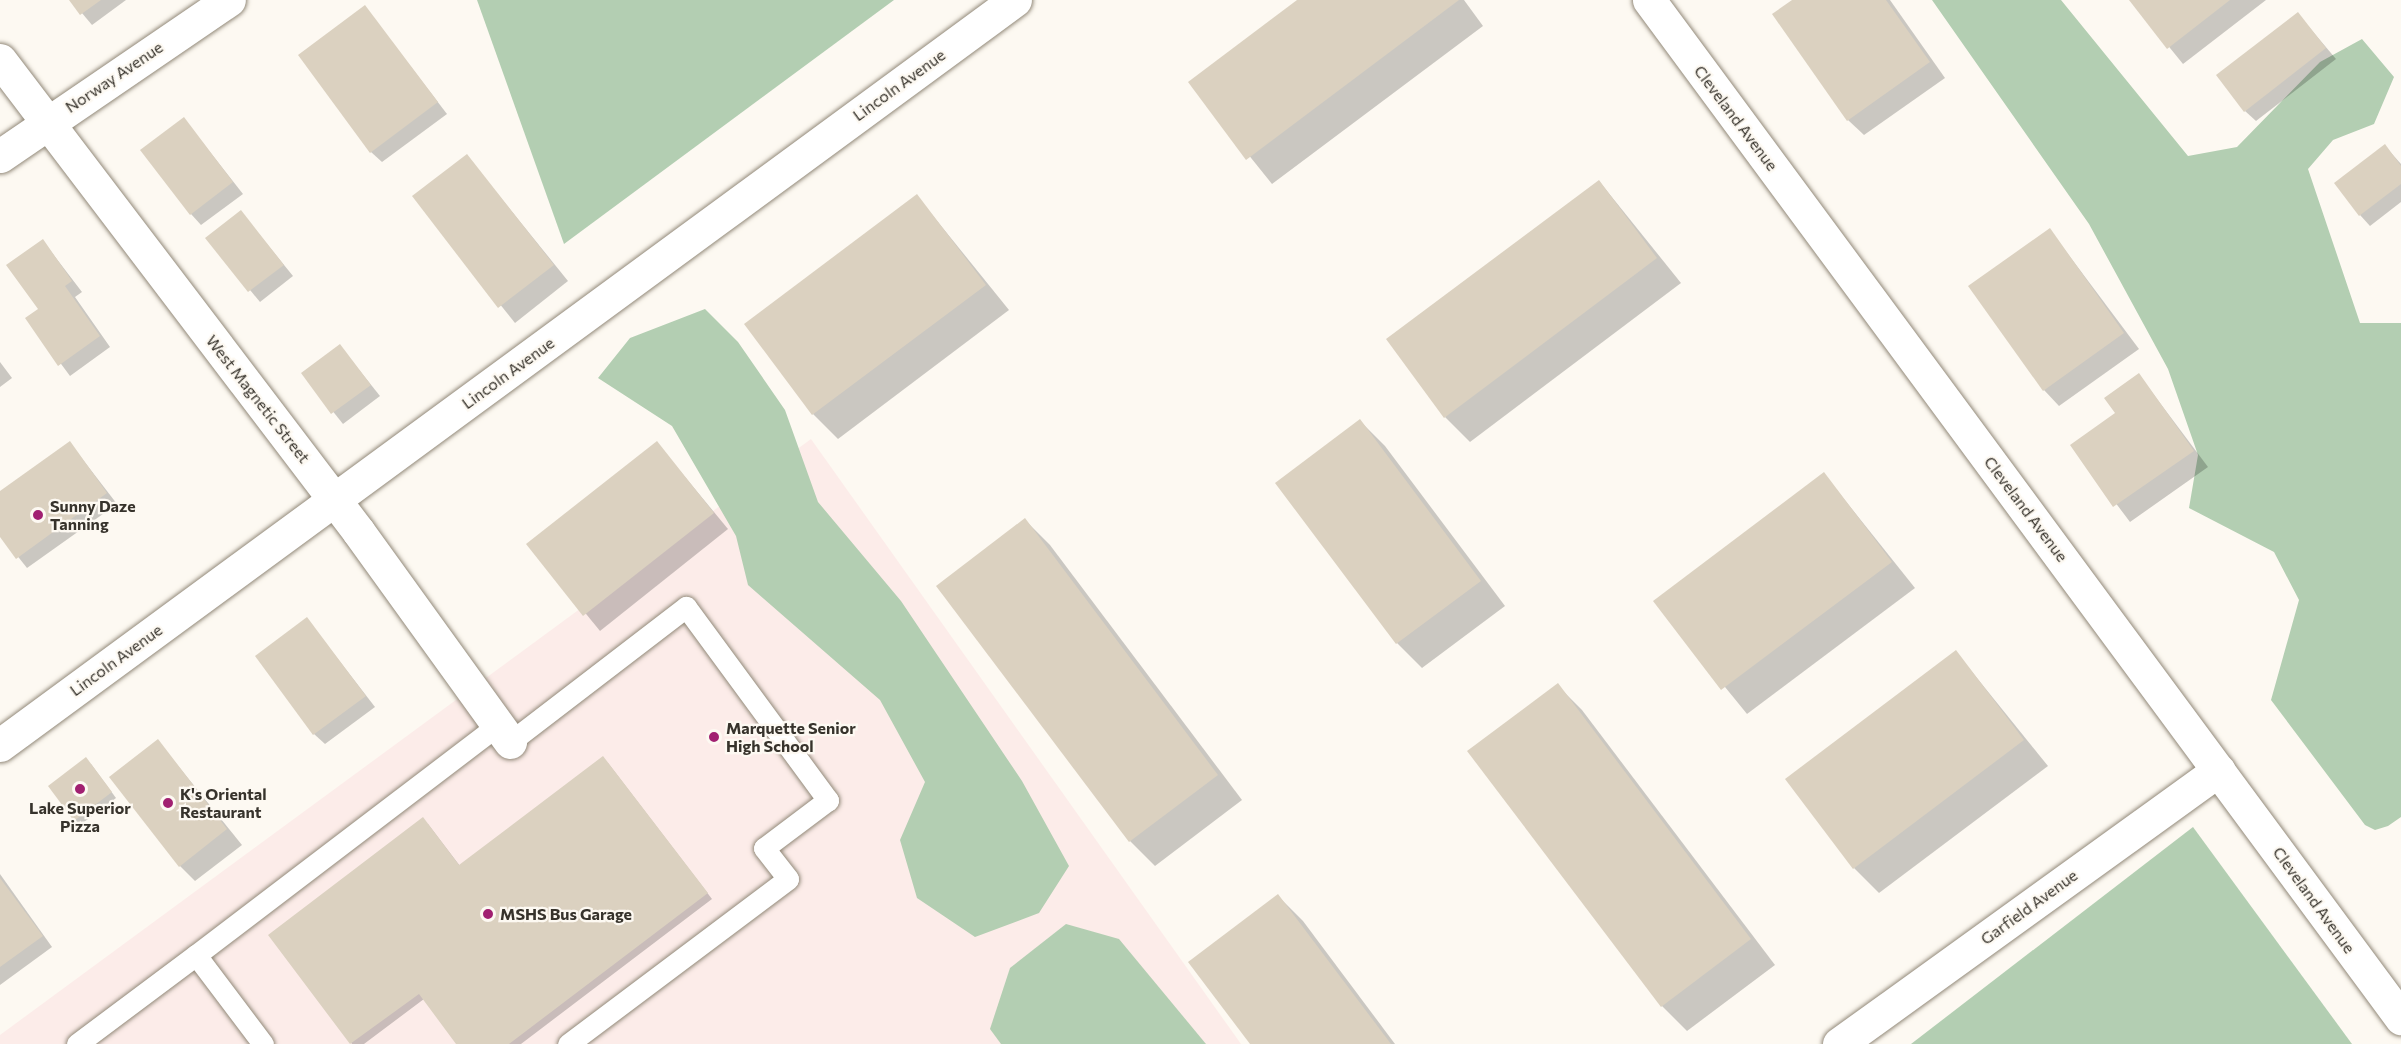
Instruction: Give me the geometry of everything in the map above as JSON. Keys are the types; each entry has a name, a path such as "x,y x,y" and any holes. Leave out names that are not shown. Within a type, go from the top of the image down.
{"street":[{"name":"Norway Avenue","path":"0,156 229,0"},
{"name":"Lincoln Avenue","path":"0,744 1015,0"},
{"name":"Cleveland Avenue","path":"1649,0 2401,1018"},
{"name":"West Magnetic Street","path":"0,60 44,124 335,500 504,734"},
{"name":"Garfield Avenue","path":"1839,1044 2219,770"}],"lane":[{"path":"76,1044 195,955 504,734 686,608 828,800 764,848 788,879 568,1044"},
{"path":"195,955 263,1044"}],"shaded area":[{"name":"Marquette Senior High School","path":"811,439 1241,1044 0,1044 0,1035"}],"green space":[{"path":"477,0 894,0 564,244"},
{"path":"1932,0 2061,0 2188,156 2237,147 2320,62 2362,39 2394,77 2374,124 2333,140 2308,169 2360,323 2401,323 2401,817 2388,826 2375,830 2365,825 2271,700 2299,600 2274,552 2189,508 2198,455 2168,369 2089,224"},
{"path":"705,309 738,342 785,410 818,502 901,601 1022,781 1069,866 1039,913 975,937 917,898 900,840 925,782 880,700 748,585 736,536 672,426 598,378 630,338"},
{"path":"2193,827 2352,1044 1911,1044"},
{"path":"1066,924 1119,939 1206,1044 1001,1044 990,1029 1010,968"}],"building":[{"path":"69,0 101,0 80,15"},
{"path":"1297,0 1459,0 1246,160 1188,82"},
{"path":"1792,0 1886,0 1930,62 1847,121 1772,14"},
{"path":"2129,0 2230,0 2167,49"},
{"path":"365,5 438,102 370,153 298,55"},
{"path":"2298,12 2326,48 2244,112 2216,75"},
{"path":"184,117 233,182 190,215 140,150"},
{"path":"2385,144 2401,166 2401,184 2359,216 2334,183"},
{"path":"467,154 554,265 498,308 412,196"},
{"path":"1599,180 1657,258 1444,418 1386,339"},
{"path":"917,194 986,285 812,415 744,324"},
{"path":"241,210 284,265 248,292 205,238"},
{"path":"2050,228 2124,333 2043,391 1968,286"},
{"path":"43,239 72,281 65,286 100,336 58,366 25,318 38,309 6,265"},
{"path":"340,344 371,385 331,414 301,373"},
{"path":"2139,373 2194,451 2113,507 2070,445 2115,413 2104,398"},
{"path":"1360,419 1481,581 1396,644 1275,483"},
{"name":"Sunny Daze Tanning","path":"70,441 107,493 16,559 0,537 0,491"},
{"path":"657,441 714,513 583,616 526,544"},
{"path":"1824,472 1892,562 1721,690 1653,601"},
{"path":"1025,518 1218,775 1129,842 936,586"},
{"path":"307,617 366,696 313,735 255,656"},
{"path":"1956,650 2024,740 1853,869 1785,779"},
{"path":"1558,683 1751,939 1661,1007 1467,751"},
{"name":"K's Oriental Restaurant","path":"158,739 227,829 179,867 109,777"},
{"name":"MSHS Bus Garage","path":"603,756 708,893 509,1044 456,1044 419,994 350,1044 268,935 423,817 459,865"},
{"name":"Lake Superior Pizza","path":"86,757 112,792 74,821 48,786"},
{"path":"0,878 43,936 0,967"},
{"path":"1278,894 1391,1044 1250,1044 1188,962"}],"place":[{"name":"Sunny Daze Tanning","path":"38,515"},
{"name":"Marquette Senior High School","path":"714,737"},
{"name":"Lake Superior Pizza","path":"80,789"},
{"name":"K's Oriental Restaurant","path":"168,803"},
{"name":"MSHS Bus Garage","path":"488,914"}]}
